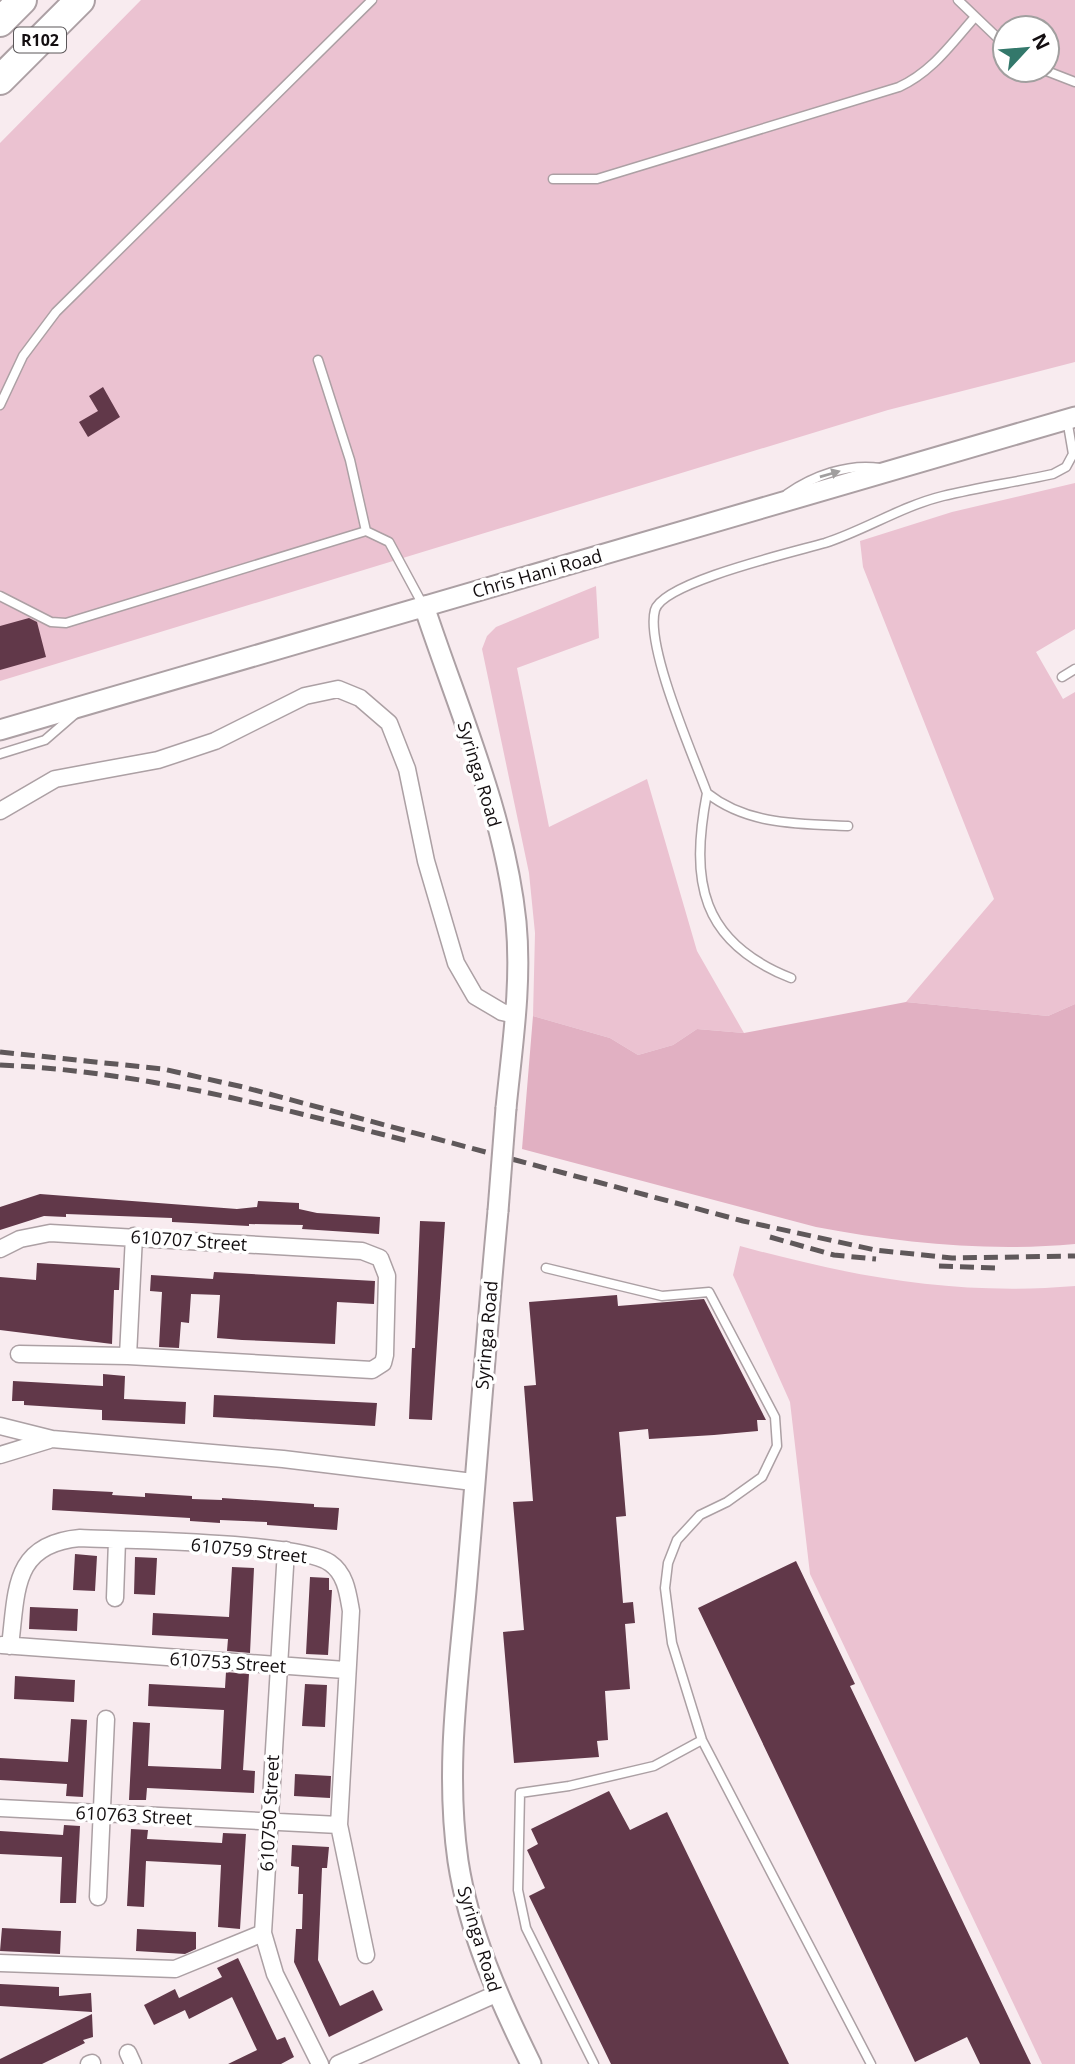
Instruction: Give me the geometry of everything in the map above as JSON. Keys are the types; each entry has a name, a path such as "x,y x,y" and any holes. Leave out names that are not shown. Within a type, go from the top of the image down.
{"highway":[{"name":"R102","path":"0,23 22,0"},
{"name":"R102","path":"0,80 80,0"}],"street":[{"name":"Chris Hani Road","path":"0,730 1071,418"},
{"name":"Syringa Road","path":"424,606 472,744 503,850 516,923 516,1016 473,1482 452,1743 452,1807 458,1861 468,1912 496,1994 531,2064"},
{"path":"0,811 55,779 158,760 215,741 305,695 338,689 360,698 389,723 407,769 426,861 456,962 475,996 502,1012 516,1016"},
{"name":"610707 Street","path":"0,1249 20,1239 50,1233 362,1251 380,1258 387,1276 385,1355 383,1363 372,1370 128,1356"},
{"path":"19,1354 128,1356 134,1236"},
{"path":"0,1426 51,1439 283,1459 473,1482"},
{"path":"0,1455 51,1439"},
{"name":"610759 Street","path":"5,1646 18,1583 28,1559 44,1546 58,1540 117,1540 286,1550 322,1558 341,1575 348,1589 351,1611 345,1670 339,1825 366,1955"},
{"path":"115,1598 117,1540"},
{"name":"610750 Street","path":"286,1550 263,1933 275,1974 320,2064"},
{"name":"610753 Street","path":"5,1646 345,1670"},
{"path":"98,1897 106,1719"},
{"name":"610763 Street","path":"0,1808 339,1825"},
{"path":"0,1962 175,1969 263,1933"},
{"path":"338,2064 496,1994"}],"lane":[{"path":"0,405 23,355 57,312 372,0"},
{"path":"958,0 991,32"},
{"path":"552,179 597,179 899,87 916,79 933,65 975,17"},
{"path":"318,360 350,460 366,531"},
{"path":"791,978 766,968 738,950 714,915 699,865 707,793 659,652 654,627 655,610 661,599 687,584 835,540 942,496 1053,474 1066,467 1073,454 1071,418"},
{"path":"0,596 51,622 66,623 366,531 389,542 408,572 424,606"},
{"path":"1062,677 1075,669"},
{"path":"0,754 45,740 82,707"},
{"path":"707,793 723,805 746,815 786,823 848,826"},
{"path":"546,1268 662,1296 709,1292 775,1417 777,1446 762,1477 727,1502 700,1515 677,1540 668,1563 665,1588 672,1643 702,1740 871,2064"},
{"path":"594,2064 526,1928 518,1890 520,1793 569,1786 654,1766 702,1740"}],"shaded area":[{"path":"141,0 1075,0 1075,362 888,410 0,681 0,143"},
{"path":"1075,483 1075,629 1036,652 1063,699 1075,692 1075,1004 1048,1016 906,1002 994,899 863,567 860,541 952,512"},
{"path":"596,586 599,638 517,668 549,827 647,779 697,951 744,1033 697,1029 673,1045 638,1055 610,1038 533,1016 535,933 529,873 482,649 487,636 496,627"},
{"path":"906,1002 1048,1016 1075,1004 1075,1244 977,1246 912,1242 848,1233 816,1227 522,1149 533,1016 610,1038 638,1055 673,1045 697,1029 744,1033"},
{"path":"740,1246 865,1275 947,1286 1075,1286 1075,2064 1042,2064 810,1574 790,1402 733,1275"}],"building":[{"path":"103,387 120,417 88,437 79,422 98,411 89,396"},
{"path":"29,618 37,622 46,657 0,670 0,626"},
{"path":"40,1194 237,1209 257,1207 258,1201 299,1203 299,1209 317,1213 380,1217 379,1234 302,1229 303,1225 249,1226 172,1222 172,1218 66,1214 66,1217 44,1216 0,1230 0,1207"},
{"path":"420,1221 445,1222 432,1420 409,1419"},
{"path":"37,1263 120,1268 119,1290 114,1290 112,1344 0,1330 0,1277 36,1280"},
{"path":"214,1272 375,1281 374,1304 337,1302 335,1344 242,1340 217,1338 220,1295 191,1294 189,1323 181,1322 179,1348 159,1347 162,1292 150,1291 151,1275 213,1279"},
{"path":"617,1295 618,1306 704,1299 766,1420 757,1420 758,1431 714,1435 649,1439 648,1429 619,1432 626,1516 616,1517 623,1603 633,1602 635,1623 625,1624 630,1689 605,1691 608,1740 597,1741 599,1757 514,1763 503,1632 524,1630 513,1502 533,1501 524,1386 536,1385 529,1302"},
{"path":"103,1374 125,1376 124,1399 186,1402 185,1424 102,1420 102,1410 24,1405 24,1401 12,1401 13,1381 103,1386"},
{"path":"214,1395 377,1403 375,1426 213,1417"},
{"path":"53,1489 113,1492 112,1495 145,1497 145,1493 192,1496 192,1499 222,1498 314,1504 314,1507 339,1508 337,1530 267,1525 267,1522 220,1520 220,1523 190,1521 190,1518 52,1510"},
{"path":"75,1554 97,1556 95,1591 73,1590"},
{"path":"135,1557 157,1558 155,1595 134,1594"},
{"path":"796,1561 855,1684 850,1686 1031,2064 980,2064 967,2037 915,2062 698,1608"},
{"path":"232,1567 254,1568 250,1653 227,1651 228,1639 152,1635 153,1613 229,1617"},
{"path":"310,1577 329,1578 329,1590 332,1590 328,1655 306,1654"},
{"path":"30,1607 78,1609 77,1631 29,1629"},
{"path":"226,1672 249,1674 243,1770 255,1771 254,1793 147,1788 146,1800 129,1800 133,1722 150,1723 148,1766 221,1769 224,1710 148,1706 149,1684 225,1688"},
{"path":"15,1676 75,1680 74,1702 14,1699"},
{"path":"305,1684 327,1685 325,1727 302,1726"},
{"path":"71,1719 87,1720 83,1797 66,1796 67,1784 0,1780 0,1758 68,1762"},
{"path":"295,1774 331,1776 330,1798 294,1796"},
{"path":"609,1791 630,1830 667,1812 789,2064 611,2064 529,1896 545,1888 527,1850 538,1844 531,1829"},
{"path":"64,1825 80,1826 76,1903 60,1903 62,1857 0,1854 0,1831 63,1835"},
{"path":"131,1829 148,1830 147,1839 222,1843 223,1833 246,1834 240,1929 218,1927 221,1865 146,1861 144,1907 127,1906"},
{"path":"292,1845 329,1847 327,1868 322,1868 318,1960 340,2006 373,1990 383,2010 329,2037 294,1962 296,1929 302,1929 303,1894 298,1894 299,1867 291,1866"},
{"path":"2,1928 61,1931 60,1954 0,1951"},
{"path":"137,1929 196,1932 196,1949 185,1954 136,1951"},
{"path":"238,1958 277,2040 285,2037 294,2057 281,2064 228,2064 257,2050 232,1997 189,2019 185,2010 154,2025 144,2005 175,1989 179,1998 222,1977 217,1968"},
{"path":"0,1984 59,1987 59,1996 91,1993 92,2012 0,2006"},
{"path":"92,2014 93,2037 83,2040 85,2043 42,2064 0,2064 0,2059"}],"railway":[{"path":"0,1052 163,1069 243,1087 743,1221 875,1250 952,1258 1075,1256"},
{"path":"0,1065 156,1083 259,1104 412,1142"},
{"path":"770,1237 834,1255 876,1259"},
{"path":"939,1266 998,1268"}]}
